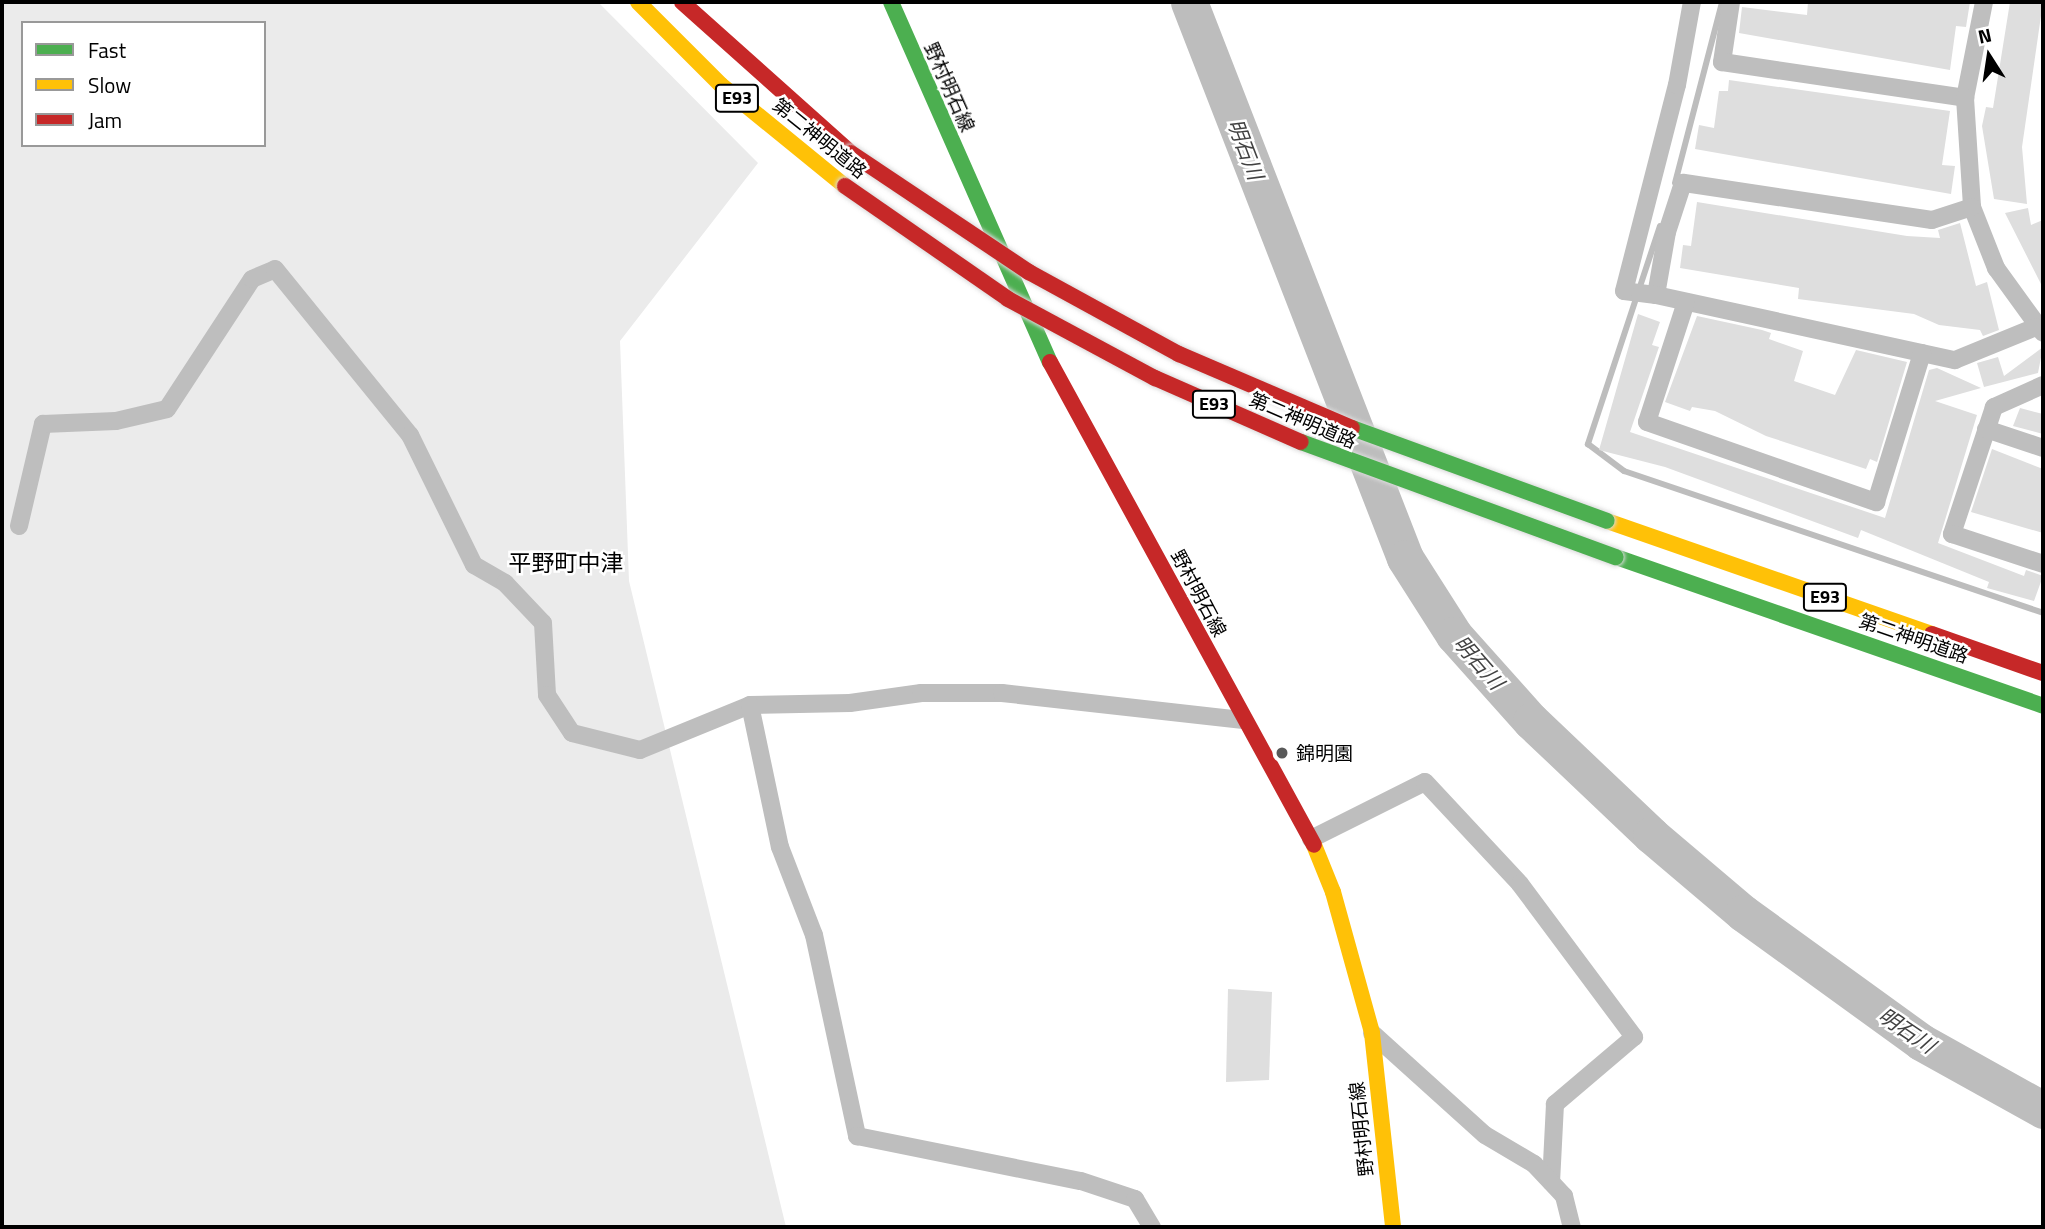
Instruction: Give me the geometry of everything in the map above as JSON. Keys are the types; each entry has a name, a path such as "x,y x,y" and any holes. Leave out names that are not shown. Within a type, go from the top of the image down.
{"main road":[{"name":"第二神明道路","path":"638,2 721,85 845,186 1008,299 1155,378 1346,462 2043,706"},
{"name":"第二神明道路","path":"682,2 851,153 1029,272 1179,354 1338,424 2043,673"},
{"name":"野村明石線","path":"891,2 1040,341 1243,720 1311,839 1334,892 1372,1033 1393,1227"}],"street":[{"path":"1692,2 1677,85 1624,290 1955,360 2039,330 1996,268 1972,207 1965,98 1984,2"},
{"path":"1731,2 1721,62 1965,98"},
{"path":"1656,295 1667,232 1683,183 1932,220 1972,207"},
{"path":"19,526 43,424 116,421 167,410 252,279 275,270 410,435 474,565 505,583 543,623 547,695 572,733 640,750 750,705 1002,693 1243,720"},
{"path":"1686,302 1647,422 1876,502 1922,353"},
{"path":"2043,385 1994,407 1952,534 2043,564"},
{"path":"1986,429 2043,448"},
{"path":"750,705 779,848 814,935 857,1136 1081,1181 1135,1199 1152,1227"},
{"path":"1311,839 1425,782 1520,884 1634,1037 1555,1104 1551,1182"},
{"path":"1372,1033 1485,1135 1534,1164 1564,1196 1572,1227"}],"shaded area":[{"path":"2,2 598,2 758,163 620,341 629,581 786,1227 2,1227"}],"building":[{"path":"1808,2 1970,2 1966,27 1956,26 1950,70 1739,33 1742,7 1807,15"},
{"path":"2010,2 2043,2 2022,147 2027,204 1994,199 1982,126 1986,107 1993,108"},
{"path":"1729,80 1950,111 1942,165 1955,166 1951,194 1695,149 1699,125 1714,128 1719,91 1728,91"},
{"path":"1697,202 1907,236 1940,238 1938,230 1960,223 1976,286 1987,282 1999,330 1983,336 1980,330 1939,325 1914,314 1798,299 1799,288 1680,268 1683,245 1691,246"},
{"path":"2028,208 2031,225 2043,220 2043,288 2005,213"},
{"path":"1638,314 1660,322 1652,345 1659,347 1630,432 1885,518 1929,370 1937,368 1981,388 1935,401 1977,415 1938,543 2024,576 2026,570 2043,576 2034,601 1987,588 1989,582 1861,530 1858,538 1665,467 1599,450"},
{"path":"1697,316 1762,330 1771,333 1769,339 1803,351 1794,381 1835,395 1856,350 1907,362 1877,462 1870,459 1866,469 1766,436 1715,411 1692,407 1690,411 1665,402"},
{"path":"2043,347 2038,373 1984,387 1977,363 1998,357 2004,376"},
{"path":"2020,408 2043,414 2043,434 2013,426"},
{"path":"1992,449 2043,469 2043,533 1971,512"},
{"path":"1228,989 1272,992 1269,1080 1226,1082"}],"waterway":[{"name":"明石川","path":"1189,2 1405,558 1454,635 1531,721 1651,835 1743,913 1921,1042 2043,1110"},
{"path":"1675,183 1722,2"},
{"path":"1660,226 1588,444 1624,471 2043,613"}],"traffic: fast":[{"path":"891,2 1050,362"},
{"path":"1352,428 1607,521"},
{"path":"1301,442 1616,557"},
{"path":"1616,557 2043,706"}],"traffic: slow":[{"path":"638,2 721,85 845,186"},
{"path":"1607,521 1932,634"},
{"path":"1314,845 1333,892 1372,1033 1393,1227"}],"traffic: jam":[{"path":"682,2 851,153"},
{"path":"851,153 1029,272 1179,354 1352,428"},
{"path":"845,186 1008,299 1155,378 1301,442"},
{"path":"1050,362 1314,845"},
{"path":"1932,634 2043,673"}],"place":[{"name":"錦明園","path":"1282,753"}],"district":[{"name":"平野町中津","path":"566,563"}]}
